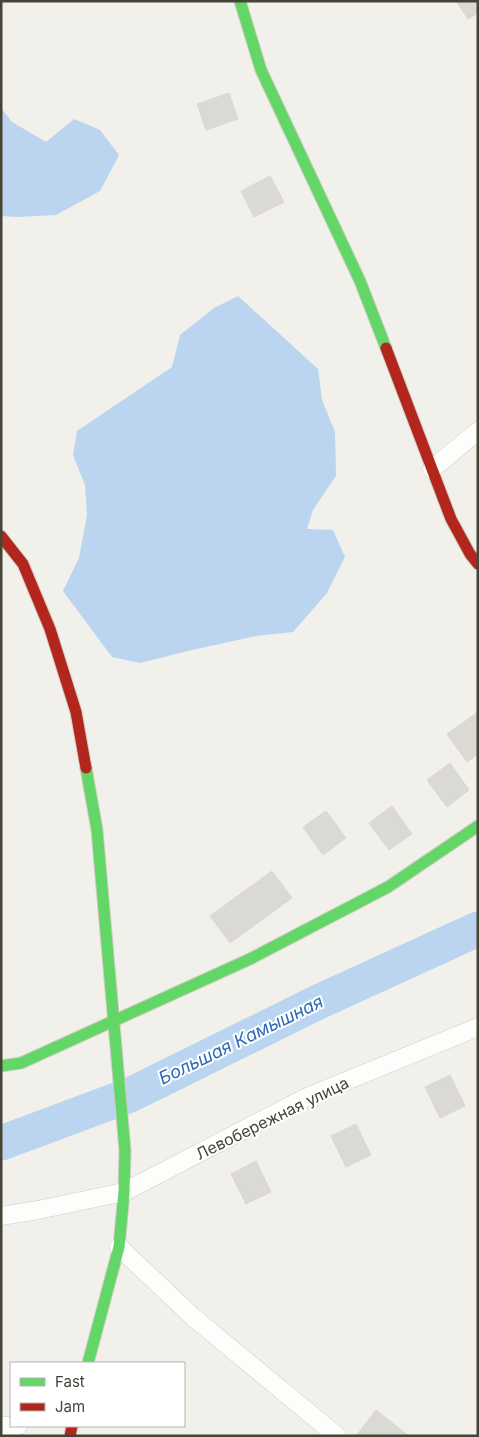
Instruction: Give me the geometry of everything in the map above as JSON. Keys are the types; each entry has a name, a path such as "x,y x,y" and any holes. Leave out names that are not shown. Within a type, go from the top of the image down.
{"street":[{"path":"240,1 262,70 360,281 451,519 470,554 478,564"},
{"path":"432,469 478,430"},
{"path":"1,536 23,564 50,629 76,712 97,830 125,1150 124,1192 119,1247 88,1362"},
{"path":"1,1066 21,1063 250,958 388,887 478,826"},
{"name":"Левобережная улица","path":"1,1216 124,1192 307,1098 478,1027"},
{"path":"119,1247 193,1317 337,1436"}],"water":[{"path":"1,108 12,122 46,142 74,119 100,130 119,155 100,191 56,215 1,216"},
{"path":"238,296 318,369 322,400 335,432 336,476 313,510 307,529 333,530 345,557 327,593 293,632 256,636 140,663 112,657 63,591 79,558 87,515 85,485 73,455 77,431 172,367 180,335 214,308"}],"building":[{"path":"456,1 478,1 478,13 468,19"},
{"path":"229,93 238,119 206,130 197,104"},
{"path":"270,176 284,202 254,217 241,191"},
{"path":"478,712 478,754 467,762 447,734"},
{"path":"450,763 469,790 447,807 427,780"},
{"path":"392,806 412,834 389,850 369,823"},
{"path":"326,811 346,838 323,855 303,827"},
{"path":"272,871 292,898 230,943 210,916"},
{"path":"450,1075 465,1106 440,1118 425,1087"},
{"path":"356,1124 371,1155 346,1167 331,1136"},
{"path":"256,1161 271,1192 246,1204 231,1174"},
{"path":"376,1410 409,1436 356,1436"}],"waterway":[{"name":"Большая Камышная","path":"1,1143 130,1095 314,1004 478,929"}],"traffic: fast":[{"path":"240,1 261,70 360,281 386,348"},
{"path":"86,768 97,830 125,1150 124,1192 119,1247 88,1362"},
{"path":"1,1066 21,1063 250,959 388,887 478,826"}],"traffic: jam":[{"path":"386,348 451,519 470,554 478,564"},
{"path":"1,536 23,564 50,629 76,712 86,768"},
{"path":"70,1436 72,1427"}]}
